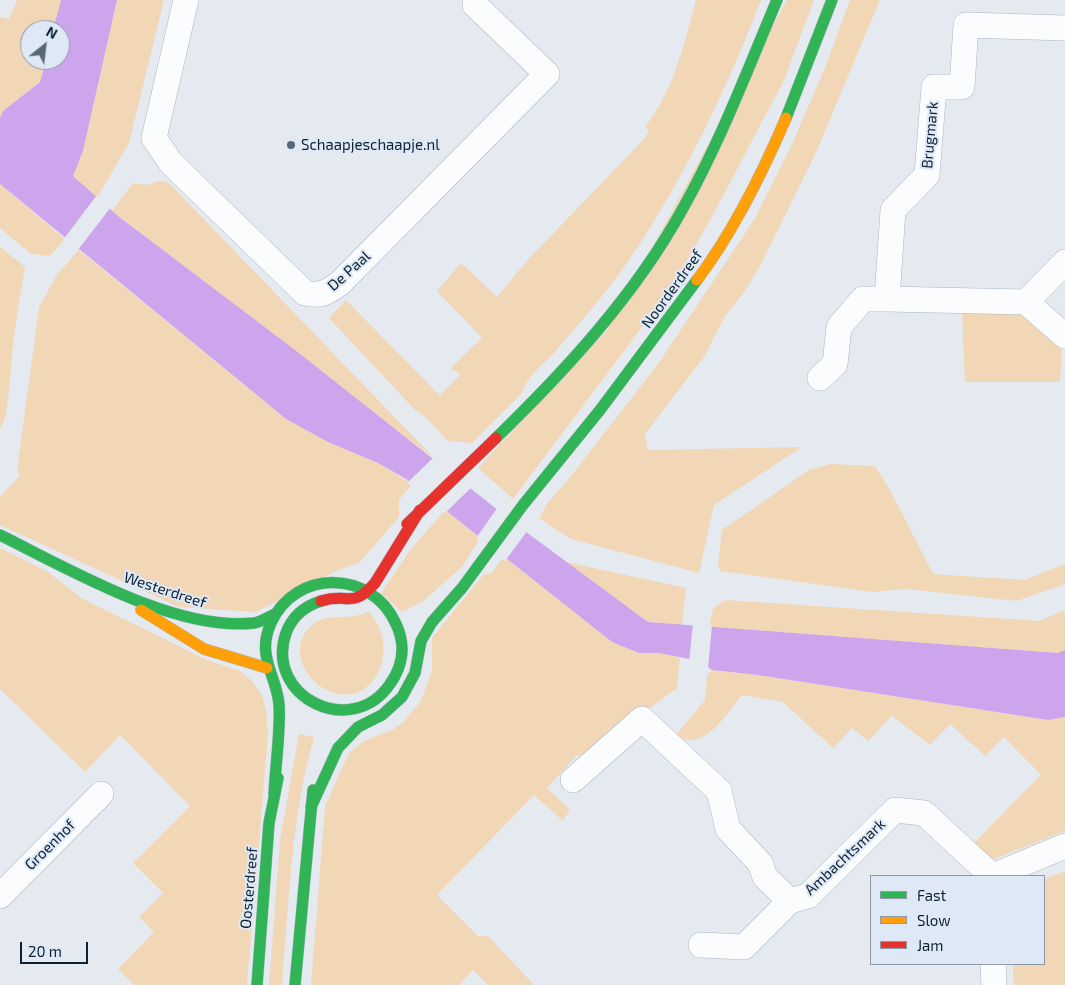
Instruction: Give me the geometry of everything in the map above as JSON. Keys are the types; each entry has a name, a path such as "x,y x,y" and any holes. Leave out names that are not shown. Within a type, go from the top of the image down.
{"main road":[{"path":"380,554 420,510 538,397 578,353 638,278 682,211 720,135 777,0"},
{"name":"Noorderdreef","path":"311,807 338,748 358,727 388,711 402,697 415,673 421,642 432,622 462,588 522,505 600,410 714,258 763,172 832,0"},
{"path":"267,668 260,649 275,614 292,596 308,587 326,582 350,583 369,590 388,609 400,634 402,645 400,667 390,687 374,702 339,715 298,698 282,662 282,650 286,632 295,616 304,608 326,599 358,599 369,590 420,510"},
{"name":"Westerdreef","path":"0,535 104,586 170,611 200,619 230,623 256,622 275,614"},
{"name":"Noorderdreef","path":"432,603 479,562"},
{"path":"350,583 360,575"},
{"name":"Westerdreef","path":"104,586 177,635 216,654 257,663 267,668"},
{"path":"400,634 410,624"},
{"name":"Westerdreef","path":"177,635 228,643"},
{"path":"260,649 282,662"},
{"name":"Oosterdreef","path":"257,985 262,895 274,795 279,705 277,691 267,668"},
{"name":"Oosterdreef","path":"274,795 290,730"},
{"path":"295,985 316,770"}],"street":[{"name":"De Paal","path":"186,0 154,138 164,155 192,183 305,293 316,296 329,291 340,282 547,74 475,5 476,0"},
{"name":"Brugmark","path":"887,299 893,210 927,175 934,87 962,87 966,25 1065,28"},
{"path":"1026,302 1065,262"},
{"path":"820,378 835,364 839,327 864,299 1026,302 1065,336"},
{"name":"Ambachtsmark","path":"573,780 642,719 719,791 728,829 760,863 765,877 790,901"},
{"name":"Groenhof","path":"0,896 100,794"},
{"name":"Ambachtsmark","path":"701,945 744,947 790,901 808,896 894,810 924,812 991,875"},
{"path":"994,875 1065,846"},
{"path":"993,965 994,985"}],"shaded area":[{"path":"17,0 61,0 56,20 20,20 20,70 43,70 40,82 3,111 0,118 0,17 9,19"},
{"path":"61,0 117,0 83,151 73,176 118,216 295,350 522,529 648,622 1058,653 1065,650 1065,717 1048,720 758,675 712,670 699,661 659,653 639,653 612,642 406,479 378,463 328,442 286,419 0,184 0,118 3,111 40,82 43,70 70,70 70,20 56,20"},
{"path":"117,0 164,0 129,143 97,198 73,176 83,151"},
{"path":"696,0 761,0 720,98 688,162 652,225 615,280 555,352 531,376 522,393 472,443 448,441 422,414 415,410 329,318 346,300 440,396 460,375 451,368 482,338 437,291 461,263 497,297 525,263 644,139 649,130 645,127 664,98 677,66"},
{"path":"787,0 814,0 785,78 713,215 670,290 513,499 478,468 607,330"},
{"path":"850,0 880,0 815,155 762,262 746,290 725,316 704,357 645,434 648,450 802,447 714,505 699,573 571,539 539,518 548,502 564,485 658,364 754,220 789,151 825,68"},
{"path":"159,181 168,182 436,460 112,211 133,183 146,185"},
{"path":"0,184 65,239 50,256 31,254 0,228"},
{"path":"0,247 25,267 14,337 6,413 0,429"},
{"path":"79,250 286,419 328,442 378,463 412,484 399,500 399,517 360,562 336,571 256,612 179,607 0,525 0,497 20,475 17,470 39,307 56,276"},
{"path":"1021,312 1062,349 1060,382 965,382 962,313"},
{"path":"831,464 875,466 890,490 933,574 1025,580 1065,564 1065,584 1017,601 906,589 873,592 720,571 718,564 722,530 809,470"},
{"path":"445,510 480,538 463,566 422,602 402,612 381,593 411,549"},
{"path":"0,548 48,572 83,599 207,660 240,671 252,681 262,695 266,711 268,735 247,985 134,985 118,969 154,932 139,917 163,893 133,863 190,806 120,735 85,772 0,689"},
{"path":"503,556 612,642 639,653 659,652 680,658 677,688 650,708 642,707 593,757 577,755 547,788 570,810 563,821 534,795 437,895 478,936 488,936 534,985 488,985 473,970 459,985 311,985 325,806 349,753 364,741 394,729 404,721 421,701 432,670 432,638 483,575 492,573"},
{"path":"566,562 686,588 682,625 648,622"},
{"path":"725,600 1039,621 1065,610 1065,650 1058,653 709,627 713,609"},
{"path":"368,611 379,626 383,643 382,664 378,674 371,683 357,693 342,694 327,690 314,681 305,669 300,654 302,640 311,626 318,621 331,617 353,616"},
{"path":"712,670 758,675 1047,720 1065,717 1065,831 984,863 969,848 1041,775 1004,737 985,756 950,724 930,745 892,716 868,741 852,728 833,748 783,702 742,695 721,721 705,736 686,740 675,736 705,700 707,675"},
{"path":"299,734 314,737 300,798 292,860 282,985 269,985 280,840"},
{"path":"1065,871 1065,985 1014,985 1013,965 1045,965 1045,879"}],"pier":[{"path":"97,195 111,207 77,251 63,240"},
{"path":"435,456 473,486 445,513 407,483"},
{"path":"498,507 528,530 505,561 476,538"},
{"path":"693,623 712,625 708,669 698,663 689,662"}],"traffic: fast":[{"path":"496,438 548,386 598,330 643,272 663,241 709,159 777,0"},
{"path":"786,118 832,0"},
{"path":"311,807 338,748 358,727 382,715 402,697 415,673 421,641 432,622 462,588 523,505 600,410 697,280"},
{"path":"0,535 124,595 191,618 224,623 254,623 275,614"},
{"path":"274,795 279,737 279,704 268,665 266,645 271,623 282,605 297,593 315,585 334,583 352,585 370,593 385,606 399,632 402,655 398,670 390,684 374,701 355,709 335,709 316,704 299,692 288,676 283,656 286,633 292,622 300,613 321,601"},
{"path":"257,985 269,823 278,778"},
{"path":"295,985 313,790"}],"traffic: slow":[{"path":"697,280 723,242 746,202 786,118"},
{"path":"141,610 204,649 267,668"}],"traffic: jam":[{"path":"407,524 496,438"},
{"path":"321,601 355,598 367,591 375,583 420,510"}],"place":[{"name":"Schaapjeschaapje.nl","path":"291,145"}]}
